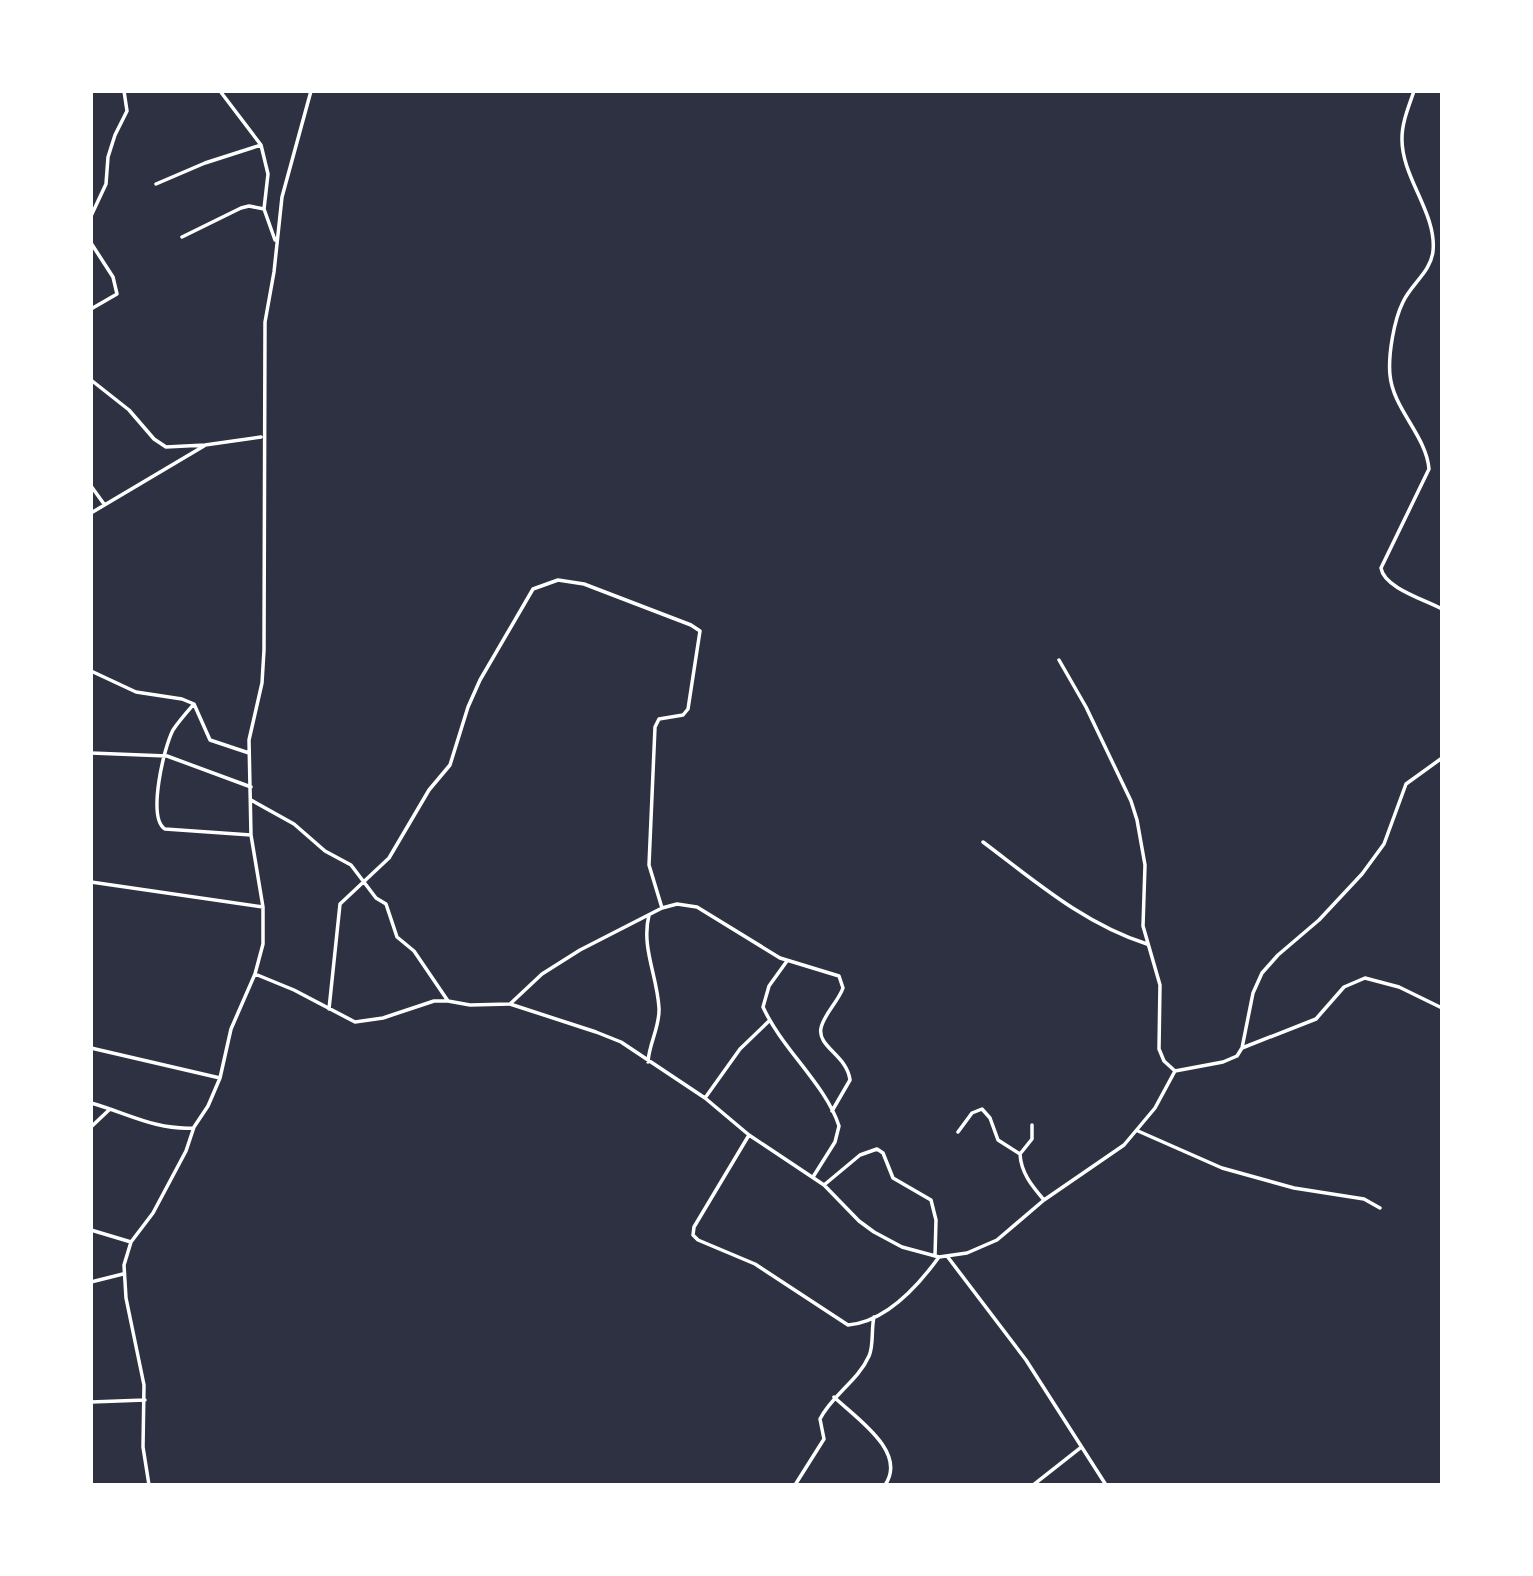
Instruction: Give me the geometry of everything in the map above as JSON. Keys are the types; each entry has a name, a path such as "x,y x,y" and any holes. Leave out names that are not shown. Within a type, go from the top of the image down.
{"street":[{"path":"91,216 106,184 108,158 115,135 127,111 124,91"},
{"path":"220,91 261,145 268,174 264,209 276,242"},
{"path":"149,1485 143,1447 145,1401 124,1274 131,1242 153,1213 186,1150 194,1128 208,1106 219,1078 231,1029 255,974 263,944 263,907 251,835 249,753 263,661 262,437 265,322 274,272 282,197 311,91"},
{"path":"1414,91 1402,138 1408,171 1431,233 1433,249 1428,267 1402,303 1390,360 1390,378 1422,446 1429,469 1381,568 1388,580 1413,597 1442,609"},
{"path":"156,184 214,160 261,145"},
{"path":"182,236 241,208 249,206 264,209"},
{"path":"91,243 113,277 117,294 91,309"},
{"path":"91,380 129,410 154,439 166,447 262,437"},
{"path":"91,513 205,445"},
{"path":"91,486 104,505"},
{"path":"329,1011 337,912 346,897 365,883 389,858 429,790 450,765 468,707 527,594 540,585 558,580 605,592 700,631 688,709 683,715 659,719 655,727 649,865 662,908"},
{"path":"1059,660 1075,685 1131,801 1145,865 1143,926 1160,985 1159,1049 1164,1061 1175,1071"},
{"path":"91,671 136,692 182,699 194,704 210,740 249,753"},
{"path":"194,704 172,732 155,804 160,825 166,829 251,835"},
{"path":"91,753 167,756 251,787"},
{"path":"1242,1048 1253,993 1262,973 1278,955 1319,920 1362,874 1384,844 1406,784 1442,757"},
{"path":"251,800 294,824 325,851 351,866 386,904 397,937 414,951 448,1000"},
{"path":"983,842 1032,881 1103,927 1147,944"},
{"path":"91,882 263,907"},
{"path":"510,1004 542,974 580,950 662,908 688,904 788,960 833,971 842,982 841,995 821,1024 820,1033 825,1044 848,1065 850,1080 832,1111"},
{"path":"648,1062 649,1047 659,1020 657,990 645,937 649,915"},
{"path":"788,960 763,996 763,1007 769,1021 832,1111 839,1133 813,1177"},
{"path":"255,974 294,989 329,1011 355,1022 364,1022 435,1001 510,1004 621,1042 705,1098 749,1135 824,1185 859,1221 902,1247 937,1256 967,1253 988,1245 1044,1200 1124,1145 1139,1131 1175,1071 1231,1059 1242,1048 1316,1019 1344,988 1365,978 1399,987 1442,1008"},
{"path":"705,1098 740,1049 769,1021"},
{"path":"91,1048 219,1078"},
{"path":"91,1103 165,1129 194,1128"},
{"path":"91,1127 111,1108"},
{"path":"958,1132 972,1113 982,1110 990,1118 998,1140 1020,1154 1024,1173 1044,1200"},
{"path":"1020,1154 1032,1139 1031,1125"},
{"path":"1139,1131 1222,1168 1294,1188 1364,1199 1380,1208"},
{"path":"749,1135 694,1227 693,1235 755,1264 848,1325 860,1324 906,1294 924,1277 937,1256 936,1220 931,1200 893,1178 883,1153 877,1149 860,1156 824,1185"},
{"path":"91,1230 131,1242"},
{"path":"947,1256 1026,1360 1106,1485"},
{"path":"91,1282 124,1274"},
{"path":"795,1485 824,1439 820,1419 834,1397 853,1379 870,1354 874,1317"},
{"path":"834,1397 887,1451 892,1462 892,1476 885,1485"},
{"path":"91,1402 145,1401"},
{"path":"1033,1485 1080,1448"}]}
